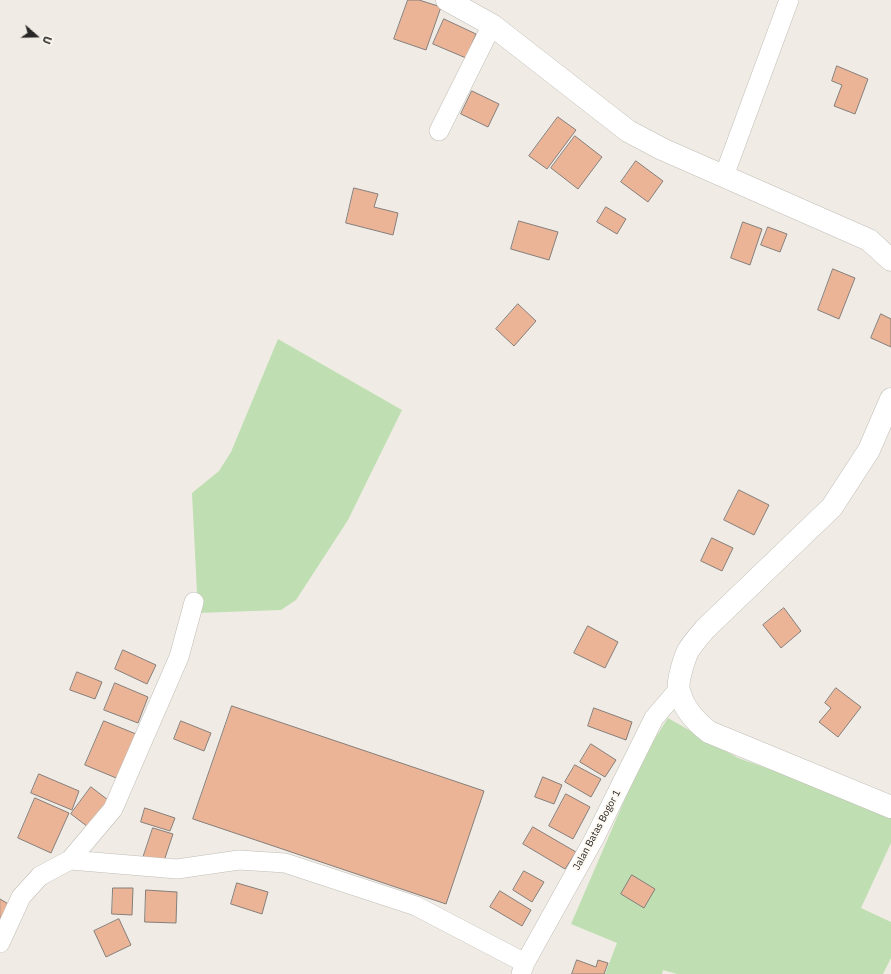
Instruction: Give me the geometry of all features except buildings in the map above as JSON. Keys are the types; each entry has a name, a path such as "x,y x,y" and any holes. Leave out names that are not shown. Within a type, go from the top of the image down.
{"street":[{"path":"447,0 492,26 628,131 662,149 869,240 891,260"},
{"path":"724,176 789,0"},
{"path":"439,131 492,26"},
{"path":"891,399 869,450 832,507 704,629 688,651 678,690 687,710 697,723 709,732 891,807"},
{"path":"0,943 21,897 40,876 70,860 113,809 179,657 194,602"},
{"name":"Jalan Batas Bogor 1","path":"523,968 594,839 654,718 678,690"},
{"path":"70,860 177,869 239,860 285,863 416,906 523,968"}],"green space":[{"path":"278,339 402,410 348,520 296,600 281,610 198,613 192,493 219,471 231,452"},
{"path":"668,718 738,758 891,812 891,843 861,908 891,922 891,958 883,974 677,974 663,970 662,974 605,974 617,943 571,924 643,757"}]}
